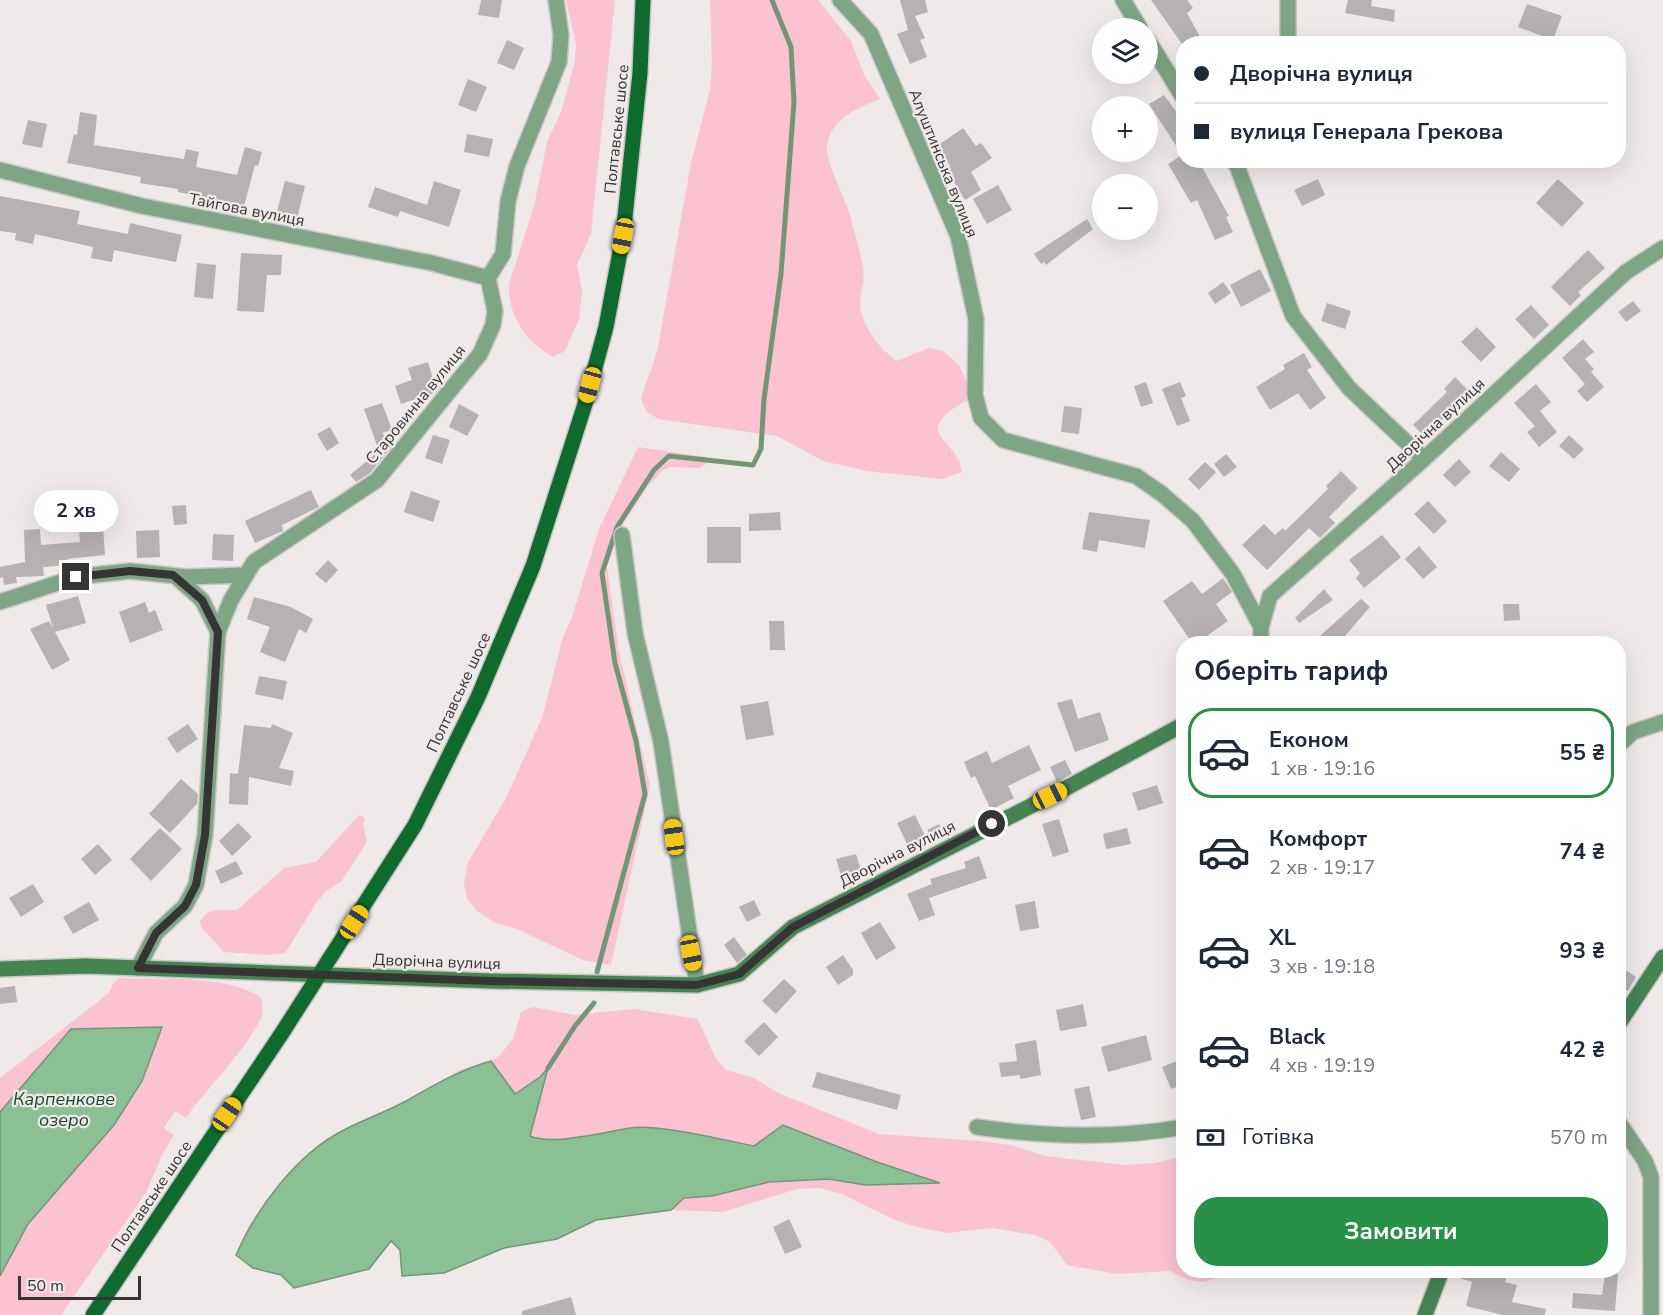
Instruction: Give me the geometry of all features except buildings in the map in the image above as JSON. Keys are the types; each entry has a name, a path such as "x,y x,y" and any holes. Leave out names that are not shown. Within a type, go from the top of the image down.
{"main road":[{"name":"Полтавське шосе","path":"93,1315 319,975 415,825 478,697 536,556 585,404 606,327 624,225 640,74 643,0"}],"street":[{"path":"488,278 503,254 508,201 517,166 559,63 561,35 556,0"},
{"name":"Алуштинська вулиця","path":"840,0 871,34 958,236 976,319 975,395 981,418 1003,440 1136,476 1162,494 1193,520 1233,574 1260,627"},
{"path":"1123,0 1134,18"},
{"path":"1288,0 1288,36"},
{"path":"1158,56 1176,86"},
{"path":"1238,168 1293,316 1349,388 1424,459"},
{"name":"Тайгова вулиця","path":"0,170 142,206 432,263 488,278"},
{"name":"Дворічна вулиця","path":"1261,636 1260,627 1270,596 1424,459 1626,272 1663,248"},
{"name":"Старовинна вулиця","path":"138,968 156,933 185,906 196,885 205,835 218,632 231,600 254,562 377,480 480,354 493,325 495,311 488,278"},
{"path":"622,535 635,633 661,742 697,985"},
{"path":"0,602 76,577 130,571 173,575 245,575"},
{"path":"173,575 202,600 218,632"},
{"path":"1626,739 1633,732 1663,722"},
{"name":"Дворічна вулиця","path":"0,969 86,966 697,985 739,974 793,927 1070,786 1176,728"},
{"path":"1626,1013 1663,957"},
{"path":"976,1126 1062,1135 1149,1133 1176,1128"},
{"path":"1626,1133 1645,1161 1651,1178 1651,1315"},
{"path":"1425,1315 1439,1278"}],"shaded area":[{"path":"566,0 615,0 591,234 577,265 582,291 579,319 565,351 553,357 534,343 520,326 509,296 509,284 534,206 547,142 561,112 574,65 576,45"},
{"path":"710,0 818,0 851,41 864,74 880,99 854,110 840,121 830,136 827,152 861,255 863,276 860,307 862,315 875,339 897,361 929,348 943,351 959,365 968,385 967,400 940,421 938,429 940,436 959,460 962,472 942,479 867,471 823,461 777,436 658,419 646,411 641,398 657,352 691,163 710,90 712,61"},
{"path":"638,447 707,457 706,464 699,468 670,467 663,470 648,486 623,524 607,566 619,652 650,786 611,965 583,960 517,929 495,923 476,910 467,898 464,884 468,862 506,798 542,718 563,637 572,617 599,529"},
{"path":"359,815 365,818 363,824 367,842 341,882 326,891 317,902 285,953 267,955 224,952 201,927 200,921 207,913 216,910 237,910 284,868 316,862"},
{"path":"120,978 195,980 233,985 262,999 262,1016 254,1032 186,1118 175,1111 164,1128 174,1135 162,1155 147,1191 61,1315 0,1315 0,1276 28,1224 114,1125 142,1081 71,1029 0,1112 0,1078 109,993 114,982"},
{"path":"533,1007 575,1015 634,1009 698,1019 716,1059 726,1070 754,1078 778,1093 879,1134 980,1141 1011,1145 1046,1156 1123,1165 1155,1163 1176,1158 1176,1274 1170,1271 1117,1274 1067,1265 1050,1242 1035,1235 992,1228 947,1233 917,1227 895,1220 842,1194 820,1188 797,1189 723,1212 671,1210 596,1220 557,1239 504,1248 444,1273 402,1276 400,1250 391,1241 369,1269 294,1288 281,1275 253,1268 236,1255 248,1227 292,1170 339,1132 371,1120 462,1069 487,1063 499,1056 513,1039 521,1012"},
{"path":"1185,1278 1218,1278 1203,1282"}],"water":[{"name":"Карпенкове озеро","path":"162,1027 142,1081 114,1125 28,1224 0,1276 0,1112 71,1029"},
{"path":"491,1061 515,1094 540,1077 548,1068 530,1136 540,1139 565,1139 642,1127 691,1133 754,1146 783,1125 877,1162 940,1183 866,1185 828,1179 769,1182 712,1196 684,1198 671,1210 596,1220 557,1239 504,1248 444,1273 402,1276 400,1250 391,1241 369,1269 294,1288 281,1275 253,1268 236,1255 244,1237 279,1185 325,1141 446,1079"}],"waterway":[{"path":"597,972 645,794 636,741 615,663 602,573 617,527 654,470 669,456 753,465 761,449 764,399 781,274 794,102 791,47 772,0"},
{"path":"548,1068 575,1026 594,1003"}],"route":[{"path":"76,577 130,571 173,575 202,600 218,632 212,691 205,835 196,885 193,896 185,906 156,933 138,968 490,981 697,985 739,974 793,927 992,824"}]}
